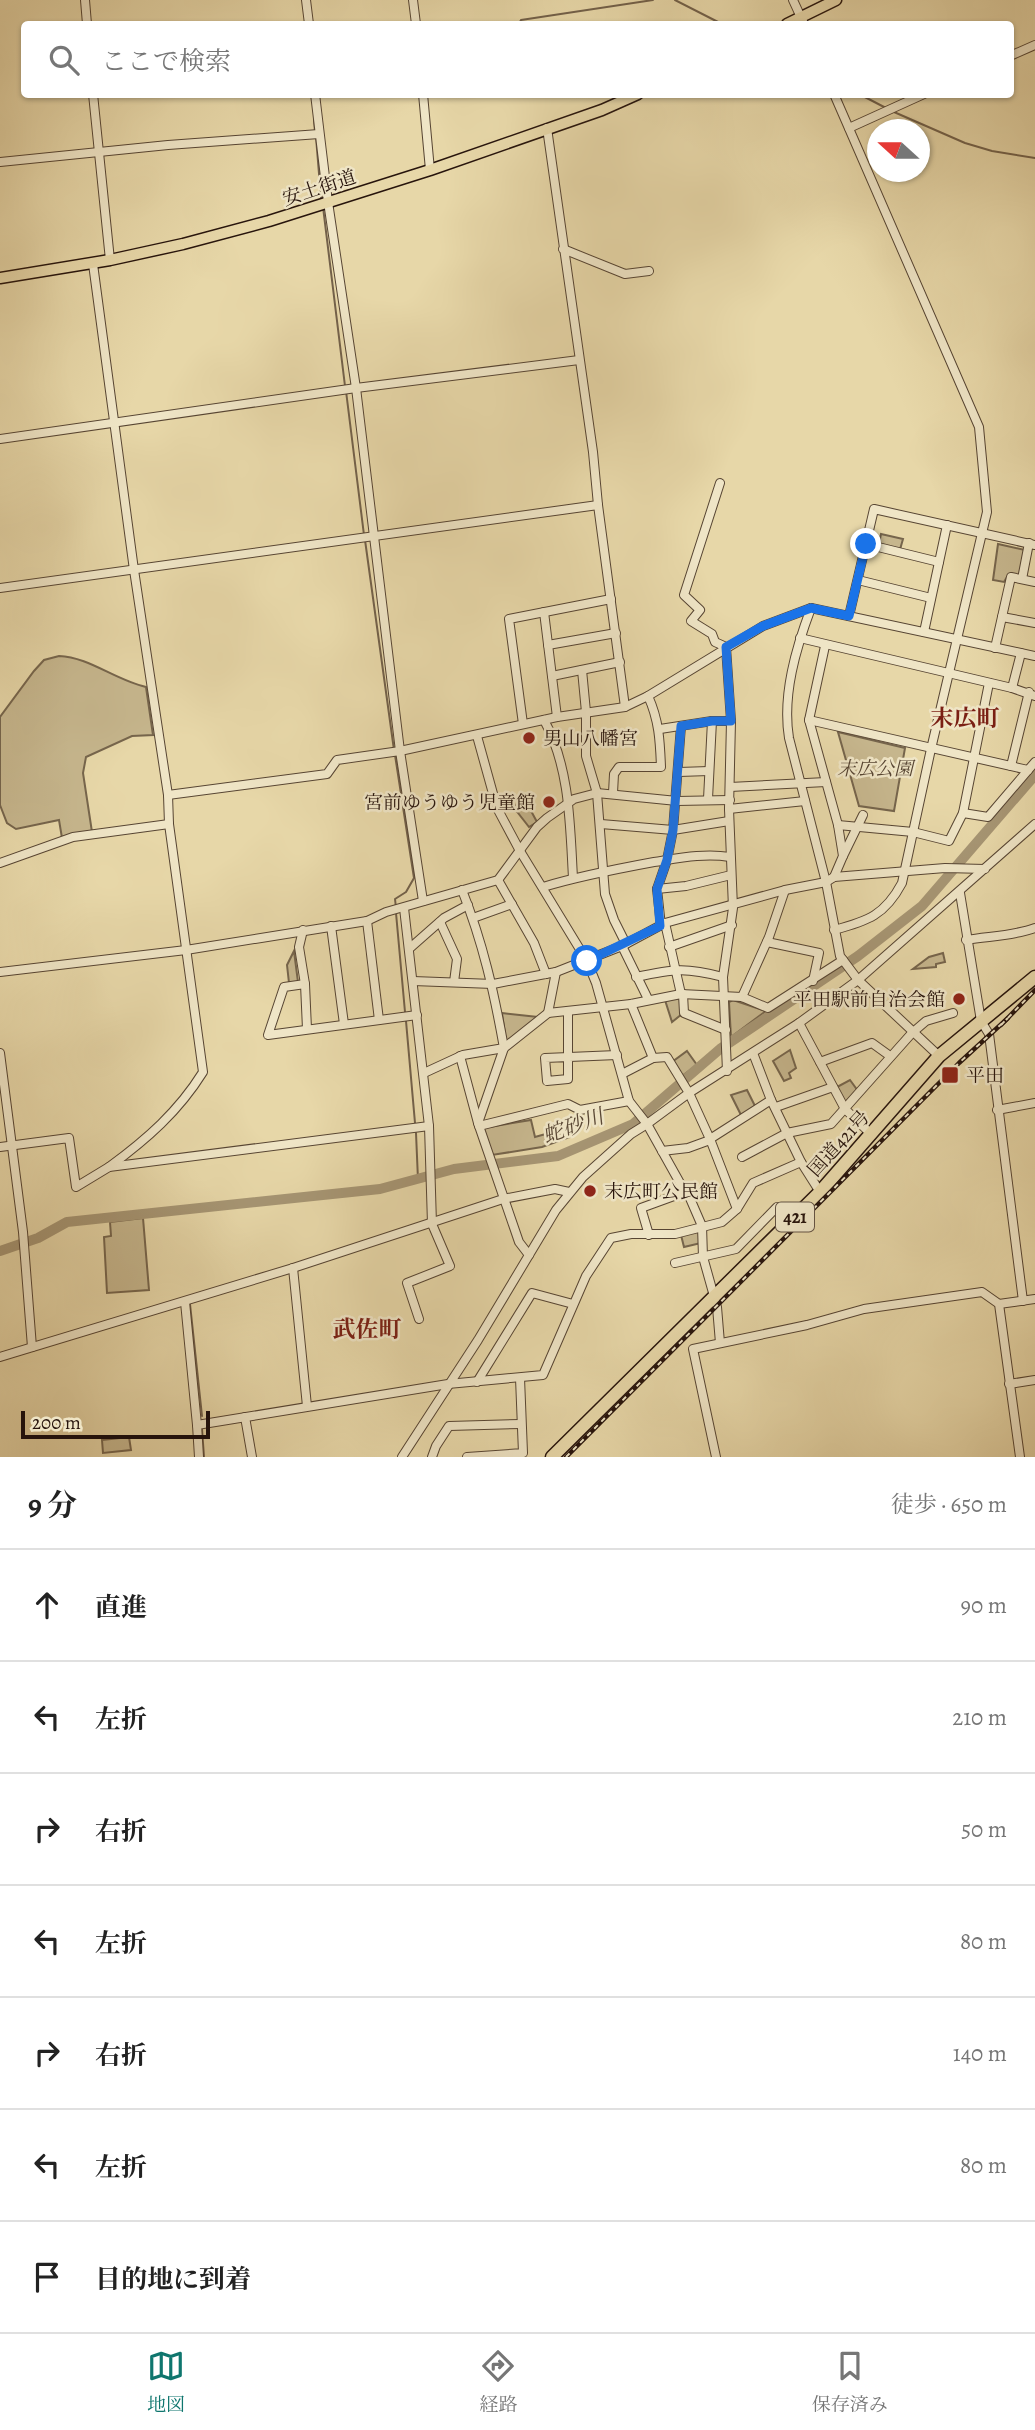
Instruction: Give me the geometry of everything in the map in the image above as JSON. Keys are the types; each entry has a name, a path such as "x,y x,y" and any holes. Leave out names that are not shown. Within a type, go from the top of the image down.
{"highway":[{"name":"国道421号","path":"552,1457 820,1192 939,1056 1035,977"}],"main road":[{"path":"802,21 836,0"},
{"name":"安土街道","path":"0,278 93,264 223,234 430,170 629,98"}],"street":[{"path":"85,0 87,21"},
{"path":"306,0 309,21"},
{"path":"414,0 416,21"},
{"path":"793,0 802,21"},
{"path":"1014,54 1035,45"},
{"path":"93,98 110,260"},
{"path":"315,98 400,751 423,901"},
{"path":"423,98 430,170"},
{"path":"834,930 863,922 892,902 902,883 930,749 987,512 979,427 836,98"},
{"path":"849,128 915,98"},
{"path":"547,128 593,452 625,707"},
{"path":"0,162 319,134"},
{"path":"563,249 625,274 649,271"},
{"path":"0,1147 69,1138 76,1187 146,1140 171,1116 203,1072 169,824 168,795 134,570 93,264"},
{"path":"0,439 355,388 579,360"},
{"path":"720,482 684,595 700,610 691,621 712,634 715,642 726,647"},
{"path":"0,588 598,505"},
{"path":"849,616 874,509 1032,544 1022,579"},
{"path":"924,632 947,525"},
{"path":"866,544 939,562"},
{"path":"995,648 1011,577 1035,582"},
{"path":"858,580 931,598"},
{"path":"523,724 509,619 611,599"},
{"path":"168,795 327,774 337,760 400,751 557,717 625,707 648,696 763,626 811,608 1035,656"},
{"path":"811,608 800,638 785,716 805,801 830,879 834,930 840,956 858,980 939,1056"},
{"path":"544,612 557,717"},
{"path":"1002,617 1035,623"},
{"path":"548,645 616,633"},
{"path":"800,638 1032,694 1011,766"},
{"path":"825,646 809,720 838,825 843,856"},
{"path":"726,647 731,721 729,821 732,925 723,977 727,1071"},
{"path":"1012,688 1021,653"},
{"path":"552,676 620,662"},
{"path":"582,670 586,756 597,793 605,894 636,977 648,999"},
{"path":"838,825 913,832 949,841 963,813 989,683"},
{"path":"613,793 614,774 619,767 662,767 660,729 648,696"},
{"path":"544,720 556,740 569,803 572,878"},
{"path":"809,720 1028,770"},
{"path":"660,729 712,721 731,721"},
{"path":"708,799 712,721"},
{"path":"681,726 673,830 657,889 684,1013 726,1030"},
{"path":"477,736 497,808 587,961 603,1007 629,1101 648,1124 689,1196 702,1226 703,1257 714,1296 720,1343"},
{"path":"963,813 988,817 1035,762"},
{"path":"679,772 709,771"},
{"path":"730,787 826,782"},
{"path":"0,972 186,950 367,921 386,912 498,880 547,818 569,803 597,793 677,801 708,799 730,805 805,801"},
{"path":"830,879 863,815"},
{"path":"601,824 673,830 729,821"},
{"path":"0,863 74,837 169,824"},
{"path":"402,1457 569,1192 604,1156 689,1093 799,1023 858,980 960,893 1035,824"},
{"path":"542,887 603,871 710,853 730,857"},
{"path":"413,981 493,984 551,973 624,945 663,924 830,879 945,868 985,869"},
{"path":"657,889 686,886 731,875"},
{"path":"498,880 551,973 548,1013"},
{"path":"462,890 474,918 493,984 504,1048 478,1125"},
{"path":"742,997 767,942 785,890"},
{"path":"960,893 981,1021 989,1034 1023,1301"},
{"path":"474,918 512,904"},
{"path":"410,948 440,922 468,905"},
{"path":"404,908 429,1126 432,1224 450,1266 407,1283 419,1319"},
{"path":"367,921 379,1020"},
{"path":"440,922 457,960 454,982"},
{"path":"669,947 732,925"},
{"path":"331,926 344,1024"},
{"path":"966,940 995,935 1013,936 1035,928"},
{"path":"303,930 299,947 305,984 307,1029"},
{"path":"767,942 819,953 813,981"},
{"path":"424,1073 460,1056 504,1048 548,1013 631,1004 682,994 742,997 768,1008 845,961"},
{"path":"636,977 676,968 723,977"},
{"path":"305,984 284,987 268,1035 417,1015"},
{"path":"631,1004 653,1058"},
{"path":"568,1011 568,1057 617,1055"},
{"path":"742,1157 787,1133 831,1124 912,1033 926,1021 953,1013"},
{"path":"799,1023 845,1109 872,1135"},
{"path":"820,1062 872,1043 891,1056"},
{"path":"0,1053 23,1237 32,1347"},
{"path":"753,1053 787,1133 820,1192"},
{"path":"460,1056 478,1125 503,1199 519,1242 529,1255"},
{"path":"622,1074 653,1058 667,1057 689,1093 737,1209"},
{"path":"662,1151 688,1148 710,1140 773,1103 833,1087"},
{"path":"478,1125 568,1104 580,1110 629,1101"},
{"path":"997,1110 1035,1103"},
{"path":"109,1167 429,1126"},
{"path":"197,1424 448,1384 543,1376 592,1264 611,1238 631,1234 675,1234 722,1222 737,1209 753,1183 801,1162"},
{"path":"0,1357 185,1302 503,1199 555,1189 569,1192"},
{"path":"649,1235 641,1208 685,1192"},
{"path":"675,1263 736,1249 777,1207"},
{"path":"293,1268 307,1406"},
{"path":"716,1457 693,1349 807,1325 864,1309 911,1301 982,1292 999,1304 1035,1299"},
{"path":"477,1382 532,1293 573,1304"},
{"path":"185,1302 199,1457"},
{"path":"999,1304 1020,1457"},
{"path":"467,1457 523,1453 520,1378"},
{"path":"1009,1384 1035,1380"},
{"path":"245,1417 252,1457"},
{"path":"432,1457 449,1426 521,1424"}],"green space":[{"path":"881,534 903,539 899,553 878,548"},
{"path":"998,544 1025,550 1020,577 1007,577 1004,582 993,580"},
{"path":"59,656 81,660 146,687 153,735 132,736 86,757 83,773 92,832 62,838 59,820 16,829 7,823 0,805 0,717 44,660"},
{"name":"末広公園","path":"838,732 905,748 894,811 859,806"},
{"path":"524,798 537,822 529,827 515,809 518,800"},
{"path":"294,951 298,982 289,983 287,965"},
{"path":"943,953 945,962 936,964 936,967 913,969 929,957"},
{"path":"680,998 682,1014 672,1022 665,1000"},
{"path":"733,1000 766,1011 731,1037 729,1002"},
{"path":"502,1013 538,1017 506,1042"},
{"path":"790,1050 796,1068 789,1073 791,1078 784,1081 773,1061"},
{"path":"687,1051 697,1065 682,1076 672,1062"},
{"path":"850,1080 858,1091 849,1102 844,1101 837,1087"},
{"path":"747,1090 756,1108 742,1117 731,1095"},
{"path":"531,1120 535,1137 567,1128 570,1137 542,1147 492,1155 483,1128"},
{"path":"143,1218 149,1290 107,1293 104,1237 111,1236 110,1222"},
{"path":"697,1231 701,1243 684,1247 681,1235"},
{"path":"129,1437 131,1450 103,1453 102,1440"}],"waterway":[{"path":"520,21 653,0"},
{"path":"675,0 716,21"},
{"path":"867,98 886,108"},
{"path":"894,112 965,143 992,151 1035,158"},
{"path":"314,120 315,132"},
{"path":"316,137 321,198"},
{"path":"323,207 345,386"},
{"path":"346,391 364,535"},
{"path":"365,540 394,750"},
{"path":"395,755 414,878 406,892 395,899 396,908"},
{"name":"蛇砂川","path":"0,1251 38,1238 67,1222 380,1189 454,1169 558,1156 633,1124 720,1049 858,956 922,906 1035,775"},
{"path":"396,913 405,1012"},
{"path":"406,1021 415,1123"},
{"path":"416,1133 418,1180"},
{"path":"190,1304 202,1416"},
{"path":"202,1429 204,1457"}],"railway":[{"path":"1001,1025 1035,990"},
{"path":"566,1457 959,1063 1008,1018"}],"place":[{"name":"男山八幡宮","path":"529,738"},
{"name":"宮前ゆうゆう児童館","path":"549,802"},
{"name":"平田駅前自治会館","path":"959,999"},
{"name":"平田","path":"950,1075"},
{"name":"末広町公民館","path":"590,1191"}],"district":[{"name":"末広町","path":"965,718"},
{"name":"武佐町","path":"367,1329"}],"route":[{"path":"587,961 660,926 657,889 673,830 681,726 731,721 726,647 763,626 811,608 849,616 866,544"}]}
